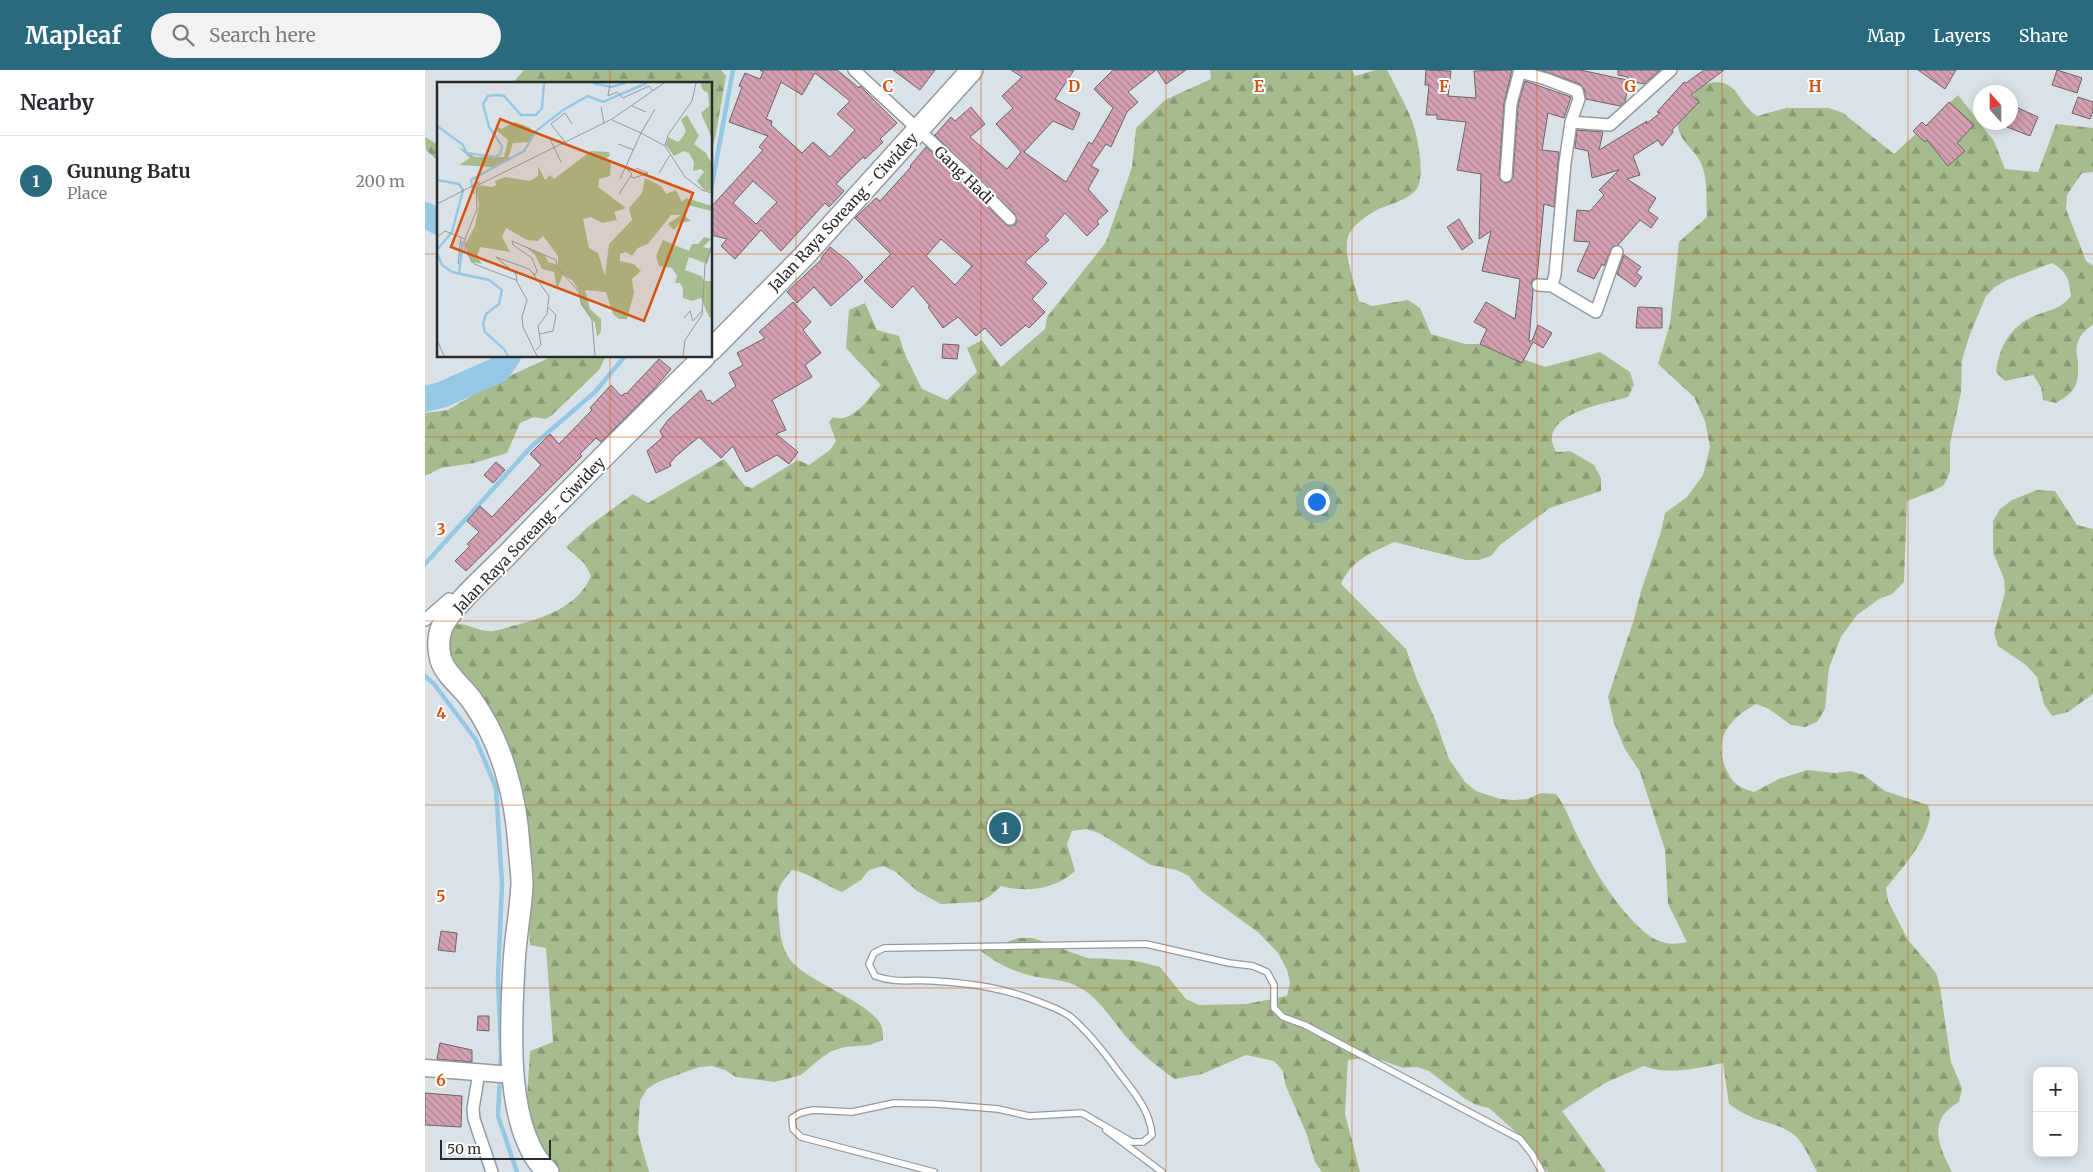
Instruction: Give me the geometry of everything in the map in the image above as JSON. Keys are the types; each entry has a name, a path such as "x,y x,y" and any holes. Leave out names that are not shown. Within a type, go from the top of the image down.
{"highway":[{"name":"Jalan Raya Soreang - Ciwidey","path":"713,348 805,255 972,70"},
{"name":"Jalan Raya Soreang - Ciwidey","path":"548,1172 532,1149 498,1074 514,965 522,884 515,808 504,767 492,735 474,702 441,661 438,644 443,627 460,603 703,358"}],"street":[{"name":"Gang Hadi","path":"854,70 965,173 1010,219"},
{"path":"1571,122 1610,125 1671,70"},
{"path":"1506,176 1511,104 1520,71 1577,92 1579,99 1571,122 1565,163 1555,274 1552,286"},
{"path":"1538,285 1552,286 1596,312 1617,252"},
{"path":"425,620 449,599 460,603"},
{"path":"433,1069 498,1074"},
{"path":"492,1172 474,1119 473,1109 498,1074"}],"lane":[{"path":"934,1172 801,1137 793,1129 793,1118 800,1113 813,1110 852,1112 894,1103 998,1108 1029,1116 1082,1113 1132,1142 1143,1142 1152,1135 1151,1122 1145,1108 1104,1052 1071,1017 1050,1006 1012,991 975,984 931,980 889,981 875,976 869,964 873,953 884,948 904,946 1145,944 1229,963 1253,966 1267,972 1274,985 1274,1008 1283,1017 1305,1025 1520,1139 1532,1154 1541,1172"},
{"path":"1082,1113 1162,1172"}],"green space":[{"path":"524,70 721,70 726,76 713,144 713,82 514,82"},
{"path":"1210,70 1352,70 1355,76 1376,70 1387,70 1411,118 1420,156 1420,177 1419,185 1411,195 1371,213 1352,229 1348,237 1348,260 1359,301 1372,306 1408,300 1420,308 1431,334 1465,344 1480,344 1545,367 1600,352 1630,372 1634,385 1628,397 1596,405 1572,414 1555,428 1552,437 1556,452 1570,451 1594,465 1601,478 1601,491 1550,508 1500,545 1491,556 1479,560 1466,560 1394,542 1363,558 1351,568 1341,584 1406,649 1417,680 1435,719 1449,759 1465,782 1476,791 1500,799 1527,799 1541,793 1556,794 1595,869 1615,900 1649,936 1662,942 1670,943 1687,942 1668,904 1665,850 1640,772 1625,749 1614,723 1608,697 1661,532 1665,513 1687,497 1703,475 1710,447 1705,421 1694,397 1658,364 1670,324 1679,242 1707,217 1706,182 1703,169 1698,158 1679,130 1678,121 1685,106 1700,88 1713,82 1721,82 1734,89 1747,107 1757,116 1786,108 1829,108 1843,113 1894,154 1958,95 1973,114 1973,130 1985,130 1994,141 2005,169 2038,172 2056,124 2093,128 2093,172 2082,173 2067,195 2066,209 2086,261 2093,266 2093,324 2078,342 2078,376 2075,387 2068,395 2056,403 2043,400 2041,387 2033,375 2005,381 1996,372 2003,346 2012,332 2034,316 2058,307 2071,296 2068,280 2061,269 2052,263 2007,280 1995,287 1986,296 1970,334 1962,360 1961,392 1950,444 1950,472 1944,485 1907,501 1904,582 1892,594 1879,599 1857,615 1841,637 1829,668 1825,709 1817,722 1805,727 1791,725 1769,709 1756,704 1731,723 1726,730 1721,748 1726,769 1734,782 1754,792 1779,779 1807,770 1835,773 1850,771 1864,775 1885,791 1928,805 1930,819 1922,839 1911,857 1886,888 1888,901 1908,940 1936,973 1940,987 1951,1062 1962,1088 1959,1102 1942,1117 1939,1125 1940,1143 1952,1172 1817,1172 1802,1144 1793,1134 1781,1127 1749,1116 1729,1104 1723,1063 1673,1071 1644,1066 1605,1083 1562,1111 1606,1172 1548,1172 1519,1135 1489,1108 1476,1105 1464,1098 1429,1071 1417,1067 1403,1068 1381,1060 1354,1059 1348,1060 1345,1114 1360,1172 1322,1172 1315,1162 1307,1135 1285,1084 1283,1071 1274,1061 1246,1055 1202,1074 1175,1079 1135,1046 1103,1008 1084,990 1070,983 1032,976 1013,970 981,951 1019,938 1033,938 1087,958 1130,960 1145,963 1160,967 1186,999 1199,1005 1246,1004 1287,996 1290,983 1287,970 1278,953 1259,933 1201,891 1189,876 1177,870 1151,865 1099,833 1086,829 1072,831 1067,844 1075,871 1067,877 1050,886 1040,888 1020,889 1001,886 990,896 979,902 941,904 917,891 896,872 883,866 869,870 861,880 842,892 805,874 792,870 782,882 777,897 780,934 786,953 797,967 809,976 867,1010 877,1019 882,1028 883,1040 870,1045 844,1047 832,1051 801,1075 775,1082 736,1077 725,1070 712,1066 699,1067 658,1082 647,1089 640,1101 638,1133 649,1172 559,1172 550,1161 526,1114 530,1051 553,1042 546,948 530,945 522,814 451,665 448,627 459,624 484,630 498,630 535,620 568,604 585,587 591,576 585,564 566,547 589,526 633,494 648,503 724,459 745,486 752,488 798,460 809,465 830,450 836,441 829,422 833,417 847,417 854,413 881,385 846,348 849,310 865,303 877,330 899,336 906,357 922,389 947,400 977,372 967,348 982,340 1001,367 1045,329 1047,317 1106,242 1132,167 1136,128 1165,100 1211,79"},
{"path":"425,137 437,144 437,160 426,150"},
{"path":"549,358 605,358 599,370 552,415 546,419 534,417 520,423 507,453 474,463 441,468 425,476 425,413 448,410 490,385"},
{"path":"2037,490 2055,491 2077,525 2093,529 2093,694 2068,712 2052,716 2044,704 2037,677 2026,665 1998,646 1994,633 2005,592 2004,579 1993,552 1993,521 2000,509 2012,500"}],"building":[{"path":"760,70 837,70 859,88 860,86 897,123 880,139 883,142 865,159 863,157 836,184 844,191 829,207 825,203 781,251 761,230 735,259 721,246 727,239 713,236 713,205 763,150 759,147 768,136 729,122 742,87 739,86 745,73 760,79 763,72","holes":["815,73 850,101 837,114 855,130 830,157 813,142 802,153 771,125 772,121 766,119 781,82 802,95","753,181 777,202 756,224 733,203"]},
{"path":"893,70 935,70 920,90"},
{"path":"1011,70 1074,70 1055,99 1080,113 1073,130 1053,121 1024,152 1066,182 1089,142 1092,144 1113,108 1094,89 1113,70 1156,70 1128,92 1138,102 1127,112 1111,147 1106,144 1091,166 1099,170 1088,189 1108,211 1097,221 1099,224 1087,236 1065,213 1045,236 1049,240 1025,262 1047,283 1032,299 1045,312 1029,328 1026,325 1001,346 985,328 976,336 958,317 943,328 928,307 930,306 913,286 892,308 864,281 891,254 855,218 876,198 880,201 911,167 926,147 1005,224 1008,226 1015,225 1017,221 1015,214 935,135 951,117 955,121 971,107 985,124 970,137 1007,169 1021,152 996,124 1013,108 1002,96 1022,77","holes":["941,239 972,266 955,285 926,256"]},
{"path":"1157,70 1186,70 1166,84"},
{"path":"1426,70 1451,71 1448,96 1476,98 1474,71 1512,70 1504,103 1499,175 1500,180 1505,183 1510,182 1513,177 1518,105 1525,81 1571,97 1564,118 1548,113 1542,150 1559,152 1554,207 1544,204 1537,278 1532,280 1531,284 1533,291 1529,341 1532,341 1538,325 1552,333 1543,348 1533,342 1522,363 1480,344 1487,329 1474,322 1486,302 1515,319 1520,279 1482,271 1491,231 1479,239 1481,174 1457,170 1466,122 1437,119 1437,115 1426,115 1429,85 1425,85"},
{"path":"1541,70 1580,70 1627,80 1628,77 1618,75 1618,70 1660,70 1644,84 1629,81 1625,102 1620,106 1586,99 1584,89 1580,84"},
{"path":"1704,70 1724,70 1691,95 1699,102 1672,130 1673,132 1662,146 1658,140 1633,156 1640,175 1627,179 1656,198 1648,211 1658,218 1651,228 1640,220 1618,245 1612,247 1604,266 1602,264 1594,279 1577,271 1590,242 1574,241 1577,210 1590,211 1604,195 1599,190 1619,170 1592,178 1588,151 1575,148 1577,130 1603,132 1599,150 1647,121 1646,124 1660,113 1657,112 1684,82 1686,83"},
{"path":"1918,70 1956,70 1945,89"},
{"path":"2057,70 2082,78 2077,93 2052,85"},
{"path":"2078,97 2093,102 2093,111 2090,119 2072,113"},
{"path":"1949,102 1973,124 1957,143 1965,151 1948,166 1927,140 1925,142 1913,131 1922,122 1926,126"},
{"path":"2018,108 2038,117 2030,136 2015,130 2018,130"},
{"path":"1459,219 1473,242 1462,250 1447,227"},
{"path":"830,247 848,261 863,277 831,306 814,287 797,303 787,292 822,259"},
{"path":"1624,255 1641,267 1636,273 1642,277 1635,287 1617,274"},
{"path":"793,302 811,322 803,330 821,353 805,365 812,377 772,400 786,430 776,434 798,452 789,464 777,455 746,472 733,446 721,458 699,437 676,456 670,463 671,466 656,473 647,451 663,437 660,431 668,420 701,390 707,401 710,400 712,404 736,386 729,373 743,365 737,353 765,338 759,332"},
{"path":"1638,307 1662,308 1662,328 1636,328"},
{"path":"943,344 959,345 957,359 942,358"},
{"path":"659,359 671,369 654,389 601,442 596,438 580,454 582,456 466,571 455,561 470,546 467,544 479,532 467,521 480,506 492,517 541,465 530,454 550,434 559,444 592,410 590,408 611,385 621,396 626,394"},
{"path":"496,462 505,470 493,483 484,475"},
{"path":"441,931 457,933 455,952 438,950"},
{"path":"478,1016 489,1016 489,1031 477,1030"},
{"path":"440,1043 472,1050 472,1062 437,1059"},
{"path":"425,1093 462,1096 461,1127 425,1125"}],"waterway":[{"path":"713,179 733,70"},
{"path":"425,215 437,221"},
{"path":"425,399 441,395 498,370 507,358"},
{"path":"425,564 531,447 595,392 623,358"},
{"path":"425,676 434,684 476,740 496,788 502,884 498,977 501,1053 498,1116 517,1172"}],"place":[{"name":"Gunung Batu","path":"1005,828"}]}
